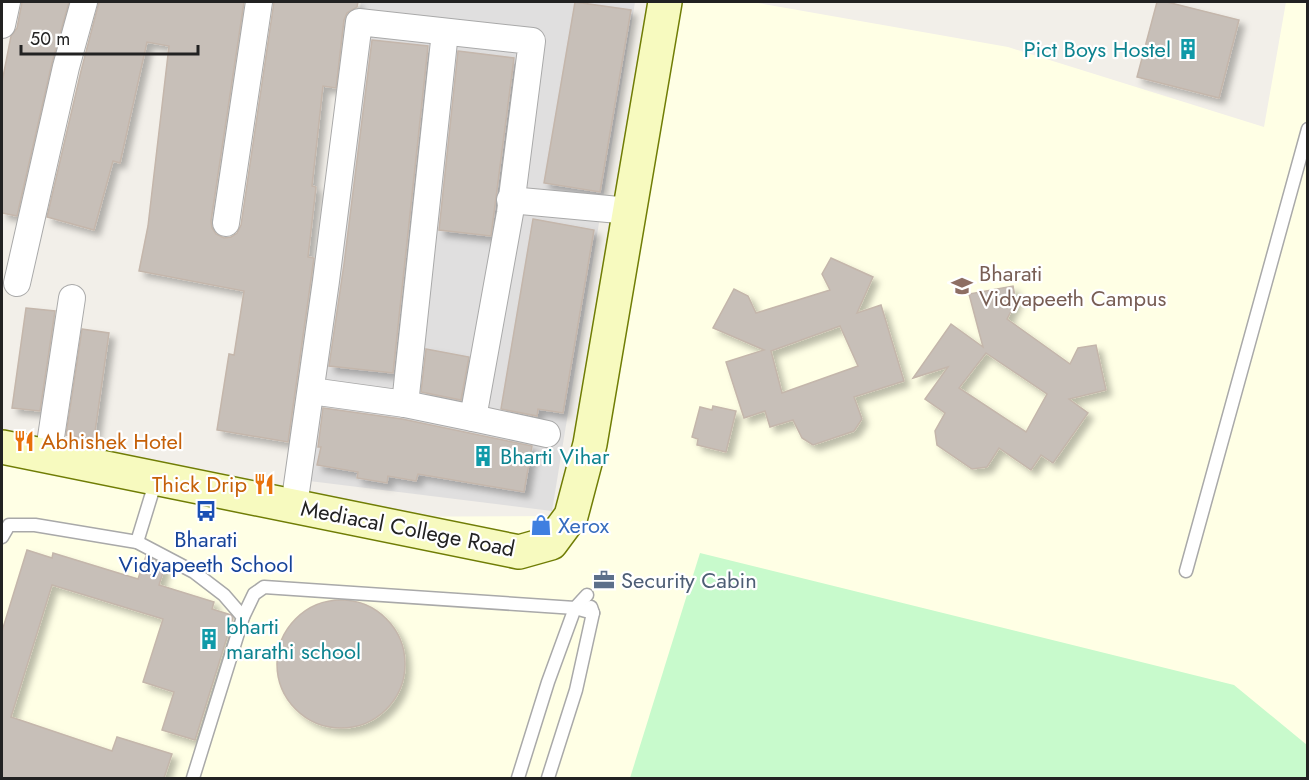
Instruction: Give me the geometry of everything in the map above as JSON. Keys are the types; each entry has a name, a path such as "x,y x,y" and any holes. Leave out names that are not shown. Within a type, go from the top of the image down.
{"street":[{"path":"2,25 7,2"},
{"path":"17,283 64,78 84,2"},
{"path":"226,223 259,2"},
{"name":"Mediacal College Road","path":"2,447 519,552 551,543 571,516 590,444 665,2"},
{"path":"294,506 359,22 532,41 510,206 473,418"},
{"path":"405,404 445,32"},
{"path":"510,206 628,219"},
{"path":"48,457 72,298"},
{"path":"311,391 405,404 547,434"}],"lane":[{"path":"1186,572 1308,129"},
{"path":"137,542 156,479"},
{"path":"2,537 9,525 35,525 137,542 194,572 224,595 243,616"},
{"path":"193,778 243,616 254,594 264,587 575,608 592,613"},
{"path":"518,778 548,682 575,608 587,595 592,613 576,690 548,778"}],"shaded area":[{"name":"Bharti Vihar","path":"361,2 635,2 552,511 285,478"},
{"name":"Bharati Vidyapeeth Campus","path":"665,2 752,2 1008,47 1264,127 1286,2 1307,2 1307,778 2,778 2,447 344,517 571,516"}],"green space":[{"path":"700,553 1234,685 1307,745 1307,778 630,778"}],"building":[{"path":"22,2 69,2 52,63 17,216 2,213 2,82 11,36 17,28"},
{"path":"99,2 244,2 211,221 216,234 224,238 237,233 241,225 274,2 358,2 357,7 347,13 344,20 336,88 323,86 312,186 316,187 308,257 314,258 288,442 217,430 229,354 234,355 244,291 139,271 148,226 169,46 147,42 120,163 113,161 94,230 47,217"},
{"path":"575,2 631,10 600,192 544,183"},
{"name":"Pict Boys Hostel","path":"1157,2 1167,2 1239,20 1219,98 1137,77"},
{"path":"372,40 428,46 393,373 329,366"},
{"path":"458,51 514,58 491,236 439,230"},
{"path":"533,219 594,230 563,413 538,409 537,416 501,409"},
{"path":"831,258 873,277 857,313 881,305 904,381 854,397 862,419 854,431 813,445 802,438 793,420 770,427 765,411 744,418 726,362 764,350 713,328 734,289 748,296 756,313 830,290 822,274","holes":["840,326 858,366 782,393 771,351"]},
{"path":"1013,286 1016,302 1007,319 1070,364 1078,348 1096,345 1106,390 1069,399 1088,413 1053,463 1041,455 1031,470 999,448 987,467 972,469 937,445 935,431 945,413 925,399 948,367 913,378 951,324 983,347 969,294","holes":["986,353 1047,394 1026,432 959,388"]},
{"path":"26,308 55,311 40,411 12,408"},
{"path":"82,329 109,333 94,439 66,435"},
{"path":"426,349 469,357 461,400 421,392"},
{"path":"713,406 736,411 726,452 697,445 698,439 692,437 700,407 712,410"},
{"path":"323,408 402,419 532,446 524,492 418,474 416,481 388,476 387,483 357,478 358,472 317,465 321,447 318,447"},
{"name":"bharti marathi school","path":"27,550 52,558 53,553 138,579 146,556 165,566 159,585 214,602 212,609 231,615 233,618 195,740 162,730 174,692 143,682 163,619 52,585 11,717 112,751 117,737 172,754 164,778 2,778 2,631"},
{"path":"341,600 365,605 386,619 400,640 405,664 400,688 386,709 365,723 341,728 317,723 296,709 282,688 277,664 282,640 296,619 317,605"}],"place":[{"name":"Pict Boys Hostel","path":"1188,49"},
{"name":"Bharati Vidyapeeth Campus","path":"962,286"},
{"name":"Abhishek Hotel","path":"24,441"},
{"name":"Bharti Vihar","path":"483,456"},
{"name":"Thick Drip","path":"264,484"},
{"name":"Bharati Vidyapeeth School","path":"206,511"},
{"name":"Xerox","path":"541,525"},
{"name":"Security Cabin","path":"604,580"},
{"name":"bharti marathi school","path":"209,639"}]}
